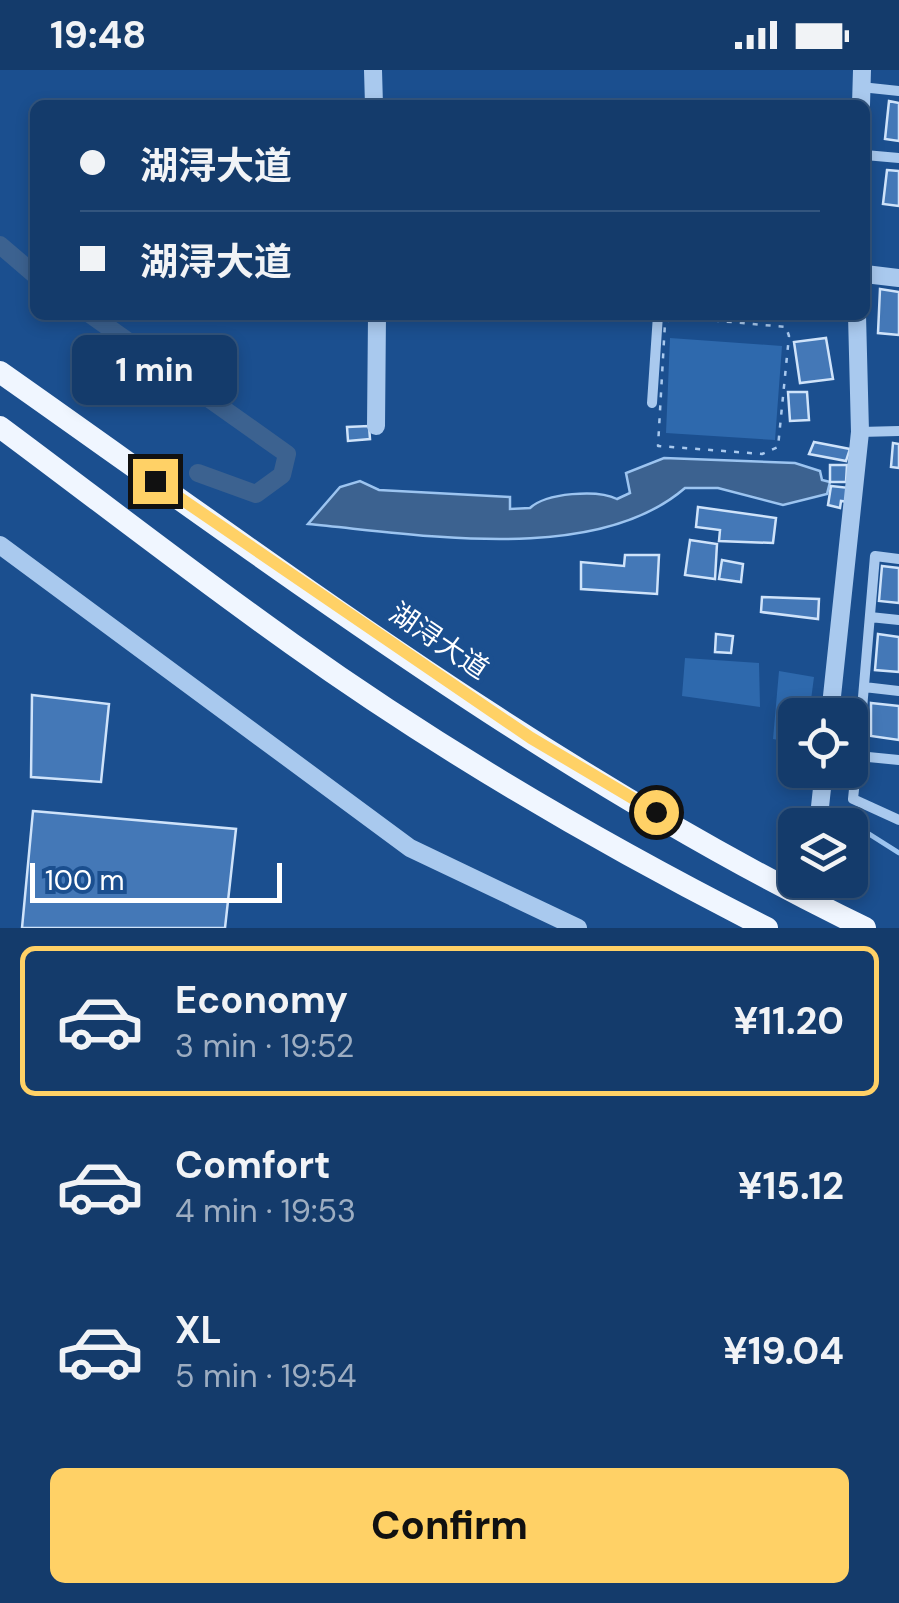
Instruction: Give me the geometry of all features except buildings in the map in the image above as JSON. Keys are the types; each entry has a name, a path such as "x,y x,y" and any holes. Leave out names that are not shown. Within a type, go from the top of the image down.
{"main road":[{"name":"湖浔大道","path":"0,372 340,611 563,759 778,873"},
{"path":"0,427 294,646 456,752 654,871 767,928"},
{"name":"湖浔大道","path":"821,898 865,928"}],"street":[{"path":"373,70 374,100"},
{"path":"861,87 899,91"},
{"path":"870,155 899,158"},
{"path":"870,275 899,278"},
{"path":"376,426 377,320"},
{"path":"652,402 658,320"},
{"path":"832,698 860,432 857,320"},
{"path":"860,432 899,431"},
{"path":"0,545 410,848 578,928"},
{"path":"863,698 875,556 899,559"},
{"path":"870,617 899,620"},
{"path":"864,688 899,691"},
{"path":"868,757 899,760"},
{"path":"854,788 853,799 899,820"}],"path":[{"path":"670,320 665,323 658,446 762,454 778,447 789,336 786,328 705,320"}],"shaded area":[{"path":"670,338 782,346 775,440 666,433"},
{"path":"664,458 795,463 820,471 822,480 830,482 827,494 783,505 718,488 685,488 647,512 604,528 555,536 452,538 308,524 340,487 360,481 379,490 510,497 510,509 530,508 572,494 617,499 630,493 626,473"},
{"path":"685,658 759,663 760,707 682,696"},
{"path":"779,671 814,677 811,698 778,698 778,740 773,739"}],"waterway":[{"path":"0,245 30,271"},
{"path":"98,320 287,454 282,475 256,494 198,473"},
{"path":"868,833 899,853"}],"route":[{"path":"155,481 531,738 656,812"}]}
